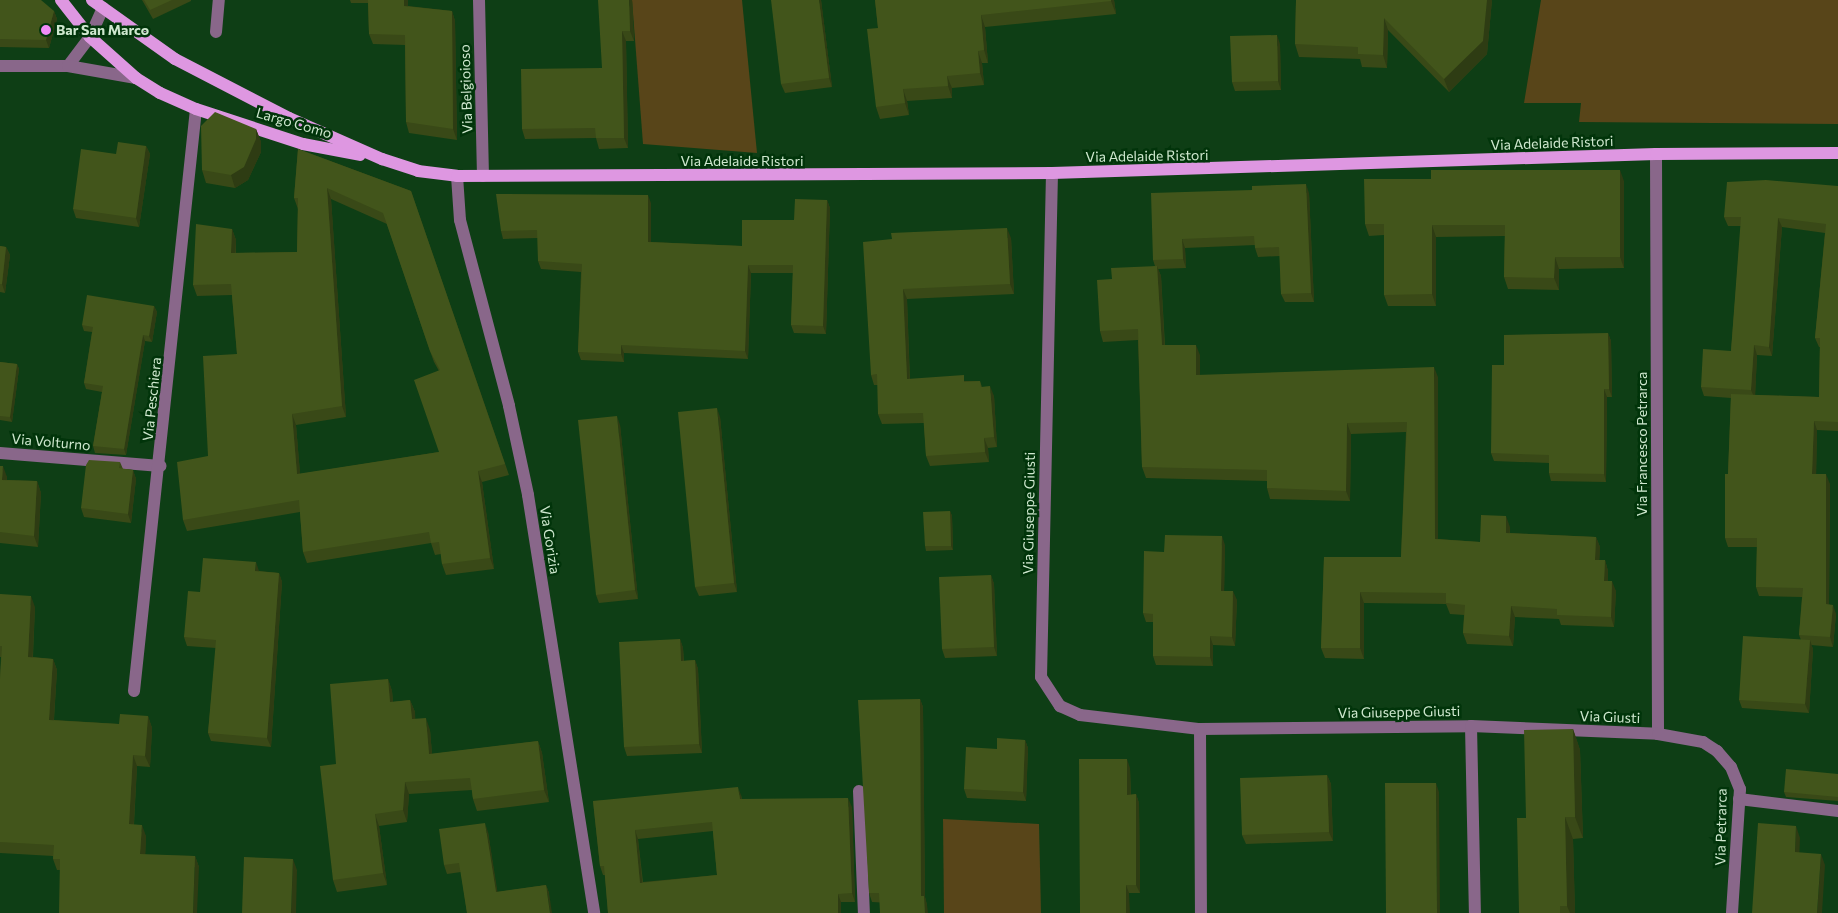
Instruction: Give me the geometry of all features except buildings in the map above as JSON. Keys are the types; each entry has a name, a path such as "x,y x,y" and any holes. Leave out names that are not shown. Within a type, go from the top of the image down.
{"main road":[{"name":"Largo Como","path":"61,0 90,37 136,78 196,109 303,144 382,159"},
{"name":"Largo Como","path":"92,0 205,76 382,159 418,171 456,176"},
{"name":"Via Adelaide Ristori","path":"456,176 1052,173 1656,154 1838,153"}],"street":[{"path":"216,32 219,0"},
{"name":"Via Belgioioso","path":"479,0 483,176"},
{"path":"68,66 90,37 104,8"},
{"path":"0,66 68,66 136,78"},
{"name":"Via Peschiera","path":"134,691 160,466 196,109"},
{"name":"Via Francesco Petrarca","path":"1656,154 1658,734"},
{"name":"Via Giuseppe Giusti","path":"1052,173 1041,677 1060,706 1080,715 1200,729 1471,726 1475,913"},
{"name":"Via Gorizia","path":"456,176 460,220 509,406 528,495 594,913"},
{"name":"Via Volturno","path":"0,453 160,466"},
{"name":"Via Giusti","path":"1471,726 1658,734"},
{"path":"1200,729 1201,913"},
{"name":"Via Petrarca","path":"1658,734 1703,742 1717,751 1731,767 1740,789 1732,913"},
{"path":"859,791 864,913"},
{"path":"1739,799 1838,811"}],"shaded area":[{"path":"632,0 742,0 757,153 643,144"},
{"path":"1541,0 1838,0 1838,124 1579,122 1581,103 1524,103"},
{"path":"943,819 1039,824 1041,913 944,913"}],"place":[{"name":"Bar San Marco","path":"46,30"}]}
